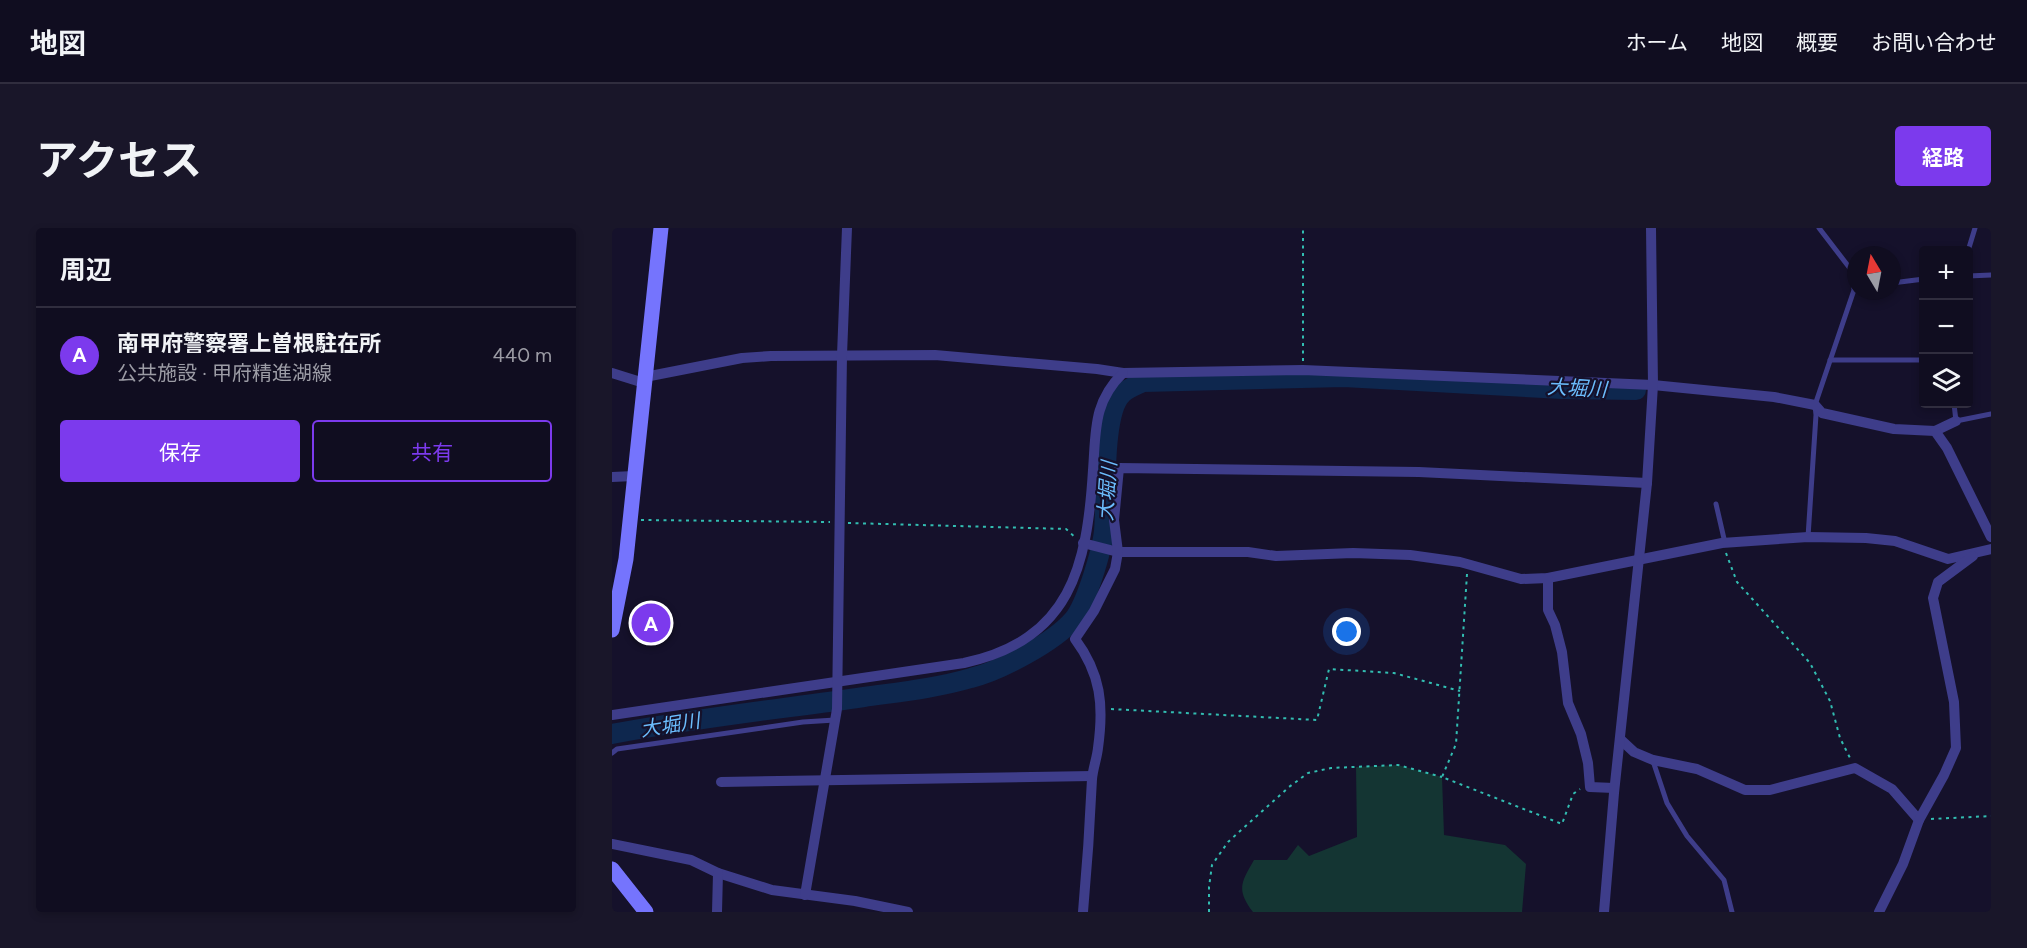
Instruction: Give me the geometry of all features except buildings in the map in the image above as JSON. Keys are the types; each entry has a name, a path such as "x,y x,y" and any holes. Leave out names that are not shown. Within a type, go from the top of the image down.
{"main road":[{"path":"612,630 626,559 661,228"},
{"path":"612,869 646,912"}],"street":[{"path":"806,895 836,715 842,355 847,228"},
{"path":"1604,912 1614,788 1647,483 1653,385 1652,228"},
{"path":"612,373 645,380 742,358 934,355 1123,373 1303,370 1653,385 1774,397 1815,405 1822,413 1894,429 1935,431 1956,421"},
{"path":"612,715 964,663 982,659 1015,646 1031,636 1062,602 1073,583 1084,543 1091,498 1097,415 1110,385 1123,373"},
{"path":"1935,431 1947,448 1991,537"},
{"path":"1083,912 1090,837 1092,776 1098,749 1102,708 1098,683 1088,656 1075,639 1094,611 1115,569 1118,552 1114,520 1119,468 1409,472 1647,483"},
{"path":"612,477 634,476"},
{"path":"1084,543 1118,552 1248,552 1276,556 1353,553 1410,555 1460,562 1521,579 1548,578 1723,543 1808,537 1895,541 1948,559 1991,549"},
{"path":"1879,912 1903,864 1919,820 1944,775 1956,747 1954,702 1933,598 1938,582 1978,553"},
{"path":"1548,578 1548,610 1555,624 1562,652 1568,703 1581,734 1588,763 1590,787 1614,788"},
{"path":"1620,739 1635,752 1653,760 1697,769 1745,790 1770,790 1855,768 1892,789 1919,820"},
{"path":"721,782 1092,776"},
{"path":"612,844 691,860 718,873 772,890 855,901 908,912"},
{"path":"717,912 718,873"}],"lane":[{"path":"1819,228 1847,264"},
{"path":"1970,246 1975,228"},
{"path":"1973,276 1991,275"},
{"path":"1901,282 1919,280"},
{"path":"1808,537 1815,405 1851,300"},
{"path":"1830,360 1919,360"},
{"path":"1954,408 1956,421 1991,414"},
{"path":"1716,504 1723,543"},
{"path":"612,753 617,749 803,722 836,715"},
{"path":"1653,760 1667,803 1687,836 1724,880 1732,912"}],"path":[{"path":"1303,228 1303,370"},
{"path":"630,520 840,522 1066,529 1084,543"},
{"path":"1723,543 1737,582 1810,663 1830,701 1840,738 1855,768"},
{"path":"1442,777 1456,744 1468,565"},
{"path":"1102,708 1317,720 1329,669 1394,673 1460,691"},
{"path":"1209,912 1212,865 1228,842 1289,787 1308,773 1331,768 1398,765 1442,777 1562,824 1577,790 1590,787"},
{"path":"1919,820 1991,816"}],"green space":[{"path":"1398,765 1442,777 1444,835 1505,845 1526,864 1522,912 1253,912 1244,897 1242,886 1254,860 1287,860 1298,845 1309,856 1357,837 1356,767"}],"waterway":[{"name":"大堀川","path":"612,734 706,718 945,684 996,669 1040,646 1073,620 1088,590 1103,540 1106,458 1111,418 1116,403 1123,393 1143,382 1344,377 1563,389 1636,390"}],"place":[{"name":"南甲府警察署上曽根駐在所","path":"651,623"}]}
